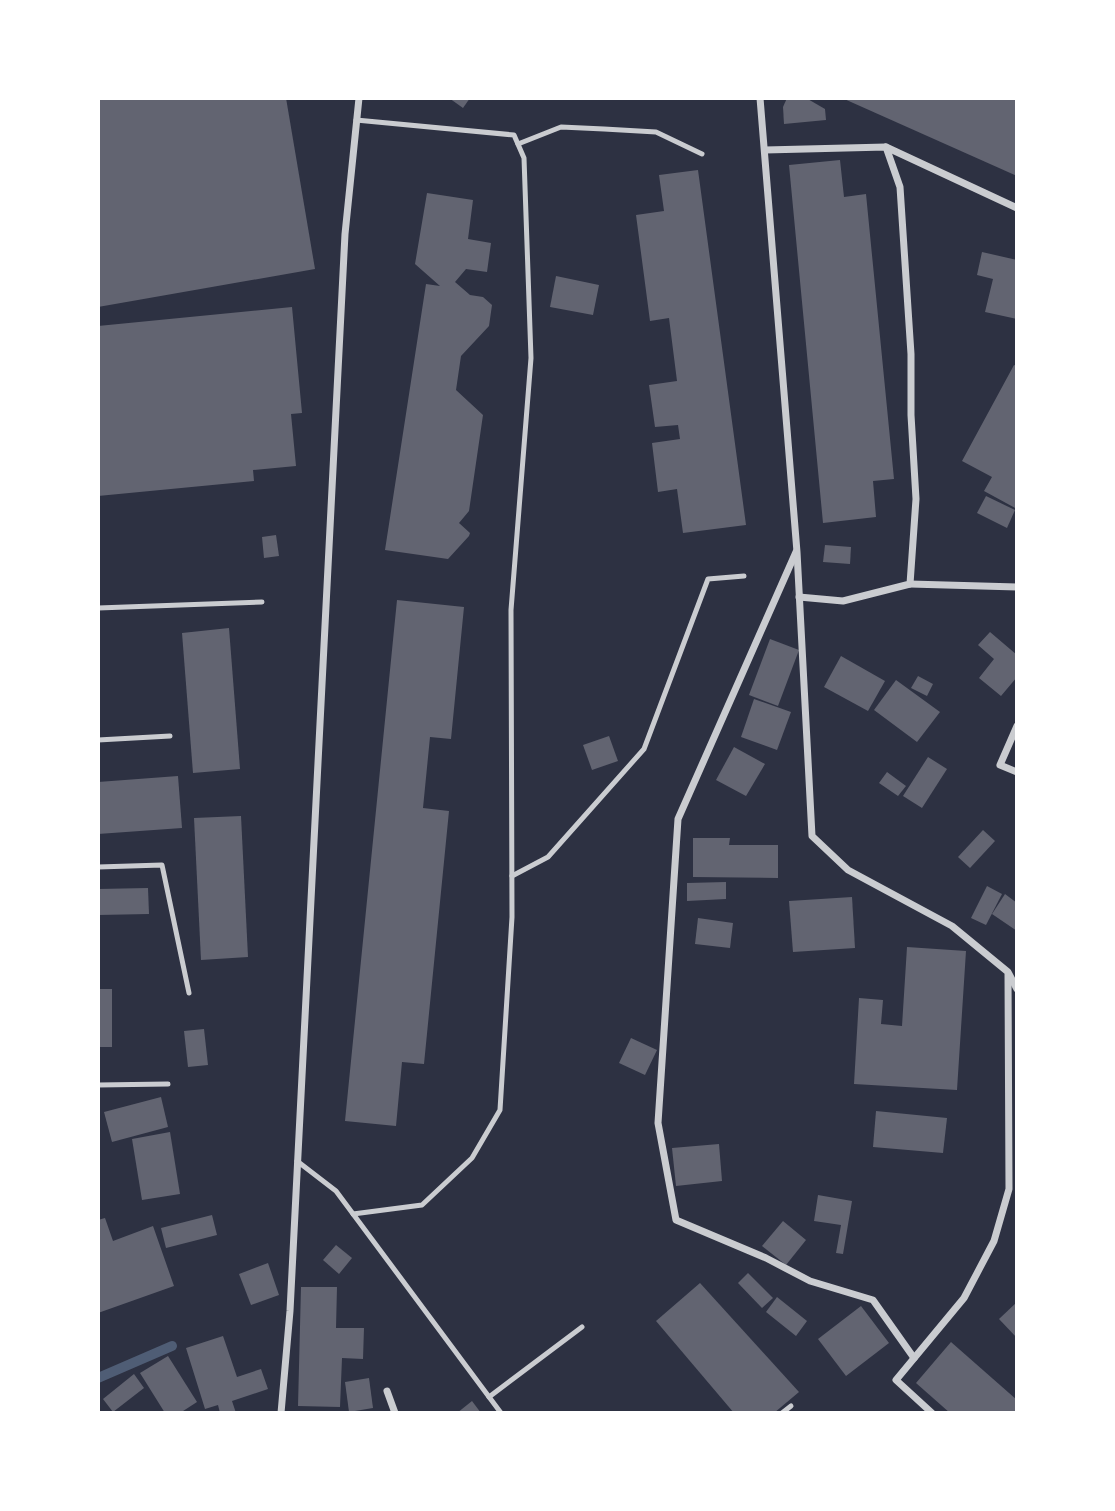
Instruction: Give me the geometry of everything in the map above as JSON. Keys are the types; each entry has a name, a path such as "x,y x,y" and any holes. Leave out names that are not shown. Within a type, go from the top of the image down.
{"street":[{"path":"281,1413 297,1161 345,234 359,98"},
{"path":"760,98 797,552 811,836 848,870 952,926 1008,972 1017,989"},
{"path":"765,150 886,147 1017,208"},
{"path":"886,147 900,187 911,354 911,415 916,499 910,584"},
{"path":"797,552 678,819 658,1123 676,1220 766,1258 810,1281 873,1300 914,1358"},
{"path":"799,597 843,601 910,584 1017,587"},
{"path":"1017,726 1000,765 1017,772"},
{"path":"932,1413 897,1380 964,1298 994,1241 1009,1189 1008,972"},
{"path":"387,1391 395,1413"}],"lane":[{"path":"353,1214 422,1205 472,1158 500,1110 512,876 511,610 531,358 524,158 514,135 356,120"},
{"path":"518,144 561,127 604,129 656,132 702,154"},
{"path":"512,876 548,857 644,749 708,579 744,576"},
{"path":"98,608 262,601"},
{"path":"98,740 170,736"},
{"path":"98,867 162,865 189,993"},
{"path":"98,1085 168,1084"},
{"path":"297,1161 336,1191 501,1413"},
{"path":"489,1397 582,1327"},
{"path":"782,1413 791,1406"}],"building":[{"path":"98,98 286,98 315,269 98,307"},
{"path":"449,98 470,98 463,108"},
{"path":"787,98 806,98 825,109 826,120 784,124 783,107"},
{"path":"842,98 1017,98 1017,176"},
{"path":"840,160 844,197 866,194 894,479 873,481 876,517 823,523 789,165"},
{"path":"698,170 746,525 683,533 677,489 658,492 652,443 680,439 678,425 655,427 649,385 677,381 669,318 650,321 636,215 664,211 659,175"},
{"path":"427,193 473,200 468,239 491,243 487,272 466,269 455,282 470,295 483,297 492,305 489,326 461,356 456,390 483,415 469,511 459,523 470,533 448,559 385,550 426,284 440,286 415,264"},
{"path":"982,252 1017,260 1017,319 985,312 993,279 977,275"},
{"path":"556,276 599,285 593,315 550,307"},
{"path":"292,307 302,413 291,414 296,466 253,470 254,481 98,496 98,326"},
{"path":"1014,365 1017,366 1017,509 984,491 992,477 962,461"},
{"path":"986,496 1015,510 1007,528 977,513"},
{"path":"276,535 279,556 264,558 262,537"},
{"path":"825,545 851,547 850,564 823,562"},
{"path":"397,600 464,607 451,739 430,737 423,808 449,811 424,1064 402,1062 396,1126 345,1121"},
{"path":"229,628 240,769 193,773 182,633"},
{"path":"990,632 1017,655 1017,677 1001,696 979,678 994,659 978,645"},
{"path":"770,639 799,650 778,706 749,695"},
{"path":"841,656 885,681 868,711 824,687"},
{"path":"918,676 933,684 927,696 911,688"},
{"path":"896,680 940,712 917,742 874,710"},
{"path":"754,699 791,712 777,750 741,737"},
{"path":"609,736 618,761 592,770 583,745"},
{"path":"734,747 765,764 746,796 716,780"},
{"path":"928,757 947,769 922,808 903,796"},
{"path":"887,772 906,786 898,796 879,783"},
{"path":"178,776 182,828 98,834 98,782"},
{"path":"241,816 248,957 201,960 194,818"},
{"path":"983,830 995,841 970,868 958,857"},
{"path":"693,838 730,838 729,845 778,845 778,878 693,877"},
{"path":"726,882 726,899 687,901 687,883"},
{"path":"987,886 1002,894 986,925 971,918"},
{"path":"148,888 149,914 98,915 98,889"},
{"path":"1005,894 1017,903 1017,931 992,914"},
{"path":"852,897 855,948 793,952 789,901"},
{"path":"698,918 733,923 730,948 695,944"},
{"path":"907,947 966,951 957,1090 854,1084 859,998 883,1000 881,1024 902,1026"},
{"path":"98,989 112,989 112,1047 98,1047"},
{"path":"204,1029 208,1065 188,1067 184,1031"},
{"path":"631,1038 657,1050 645,1075 619,1063"},
{"path":"161,1097 168,1127 112,1142 104,1112"},
{"path":"876,1111 947,1118 943,1153 873,1147"},
{"path":"170,1132 180,1194 142,1200 132,1139"},
{"path":"719,1144 722,1181 676,1186 672,1148"},
{"path":"818,1195 852,1201 843,1254 836,1253 841,1225 814,1221"},
{"path":"212,1215 217,1235 166,1248 161,1228"},
{"path":"105,1218 113,1241 153,1226 174,1286 98,1313 98,1220"},
{"path":"783,1221 806,1240 786,1265 762,1246"},
{"path":"336,1245 352,1258 339,1274 323,1260"},
{"path":"268,1263 279,1295 251,1305 239,1274"},
{"path":"748,1273 773,1298 762,1308 738,1283"},
{"path":"700,1283 799,1392 774,1413 734,1413 656,1321"},
{"path":"301,1287 337,1287 336,1328 364,1328 363,1359 342,1358 340,1407 298,1406"},
{"path":"777,1297 807,1321 796,1336 766,1312"},
{"path":"1017,1302 1017,1338 999,1319"},
{"path":"861,1306 889,1343 846,1376 818,1339"},
{"path":"223,1336 237,1377 261,1369 268,1389 232,1401 236,1413 220,1413 218,1405 205,1409 186,1348"},
{"path":"951,1342 1017,1400 1017,1413 950,1413 916,1383"},
{"path":"168,1356 197,1402 180,1413 165,1413 140,1373"},
{"path":"134,1374 144,1388 113,1412 103,1399"},
{"path":"369,1378 373,1408 349,1412 345,1382"},
{"path":"472,1401 481,1413 457,1413"}],"waterway":[{"path":"98,1378 172,1346"}]}
